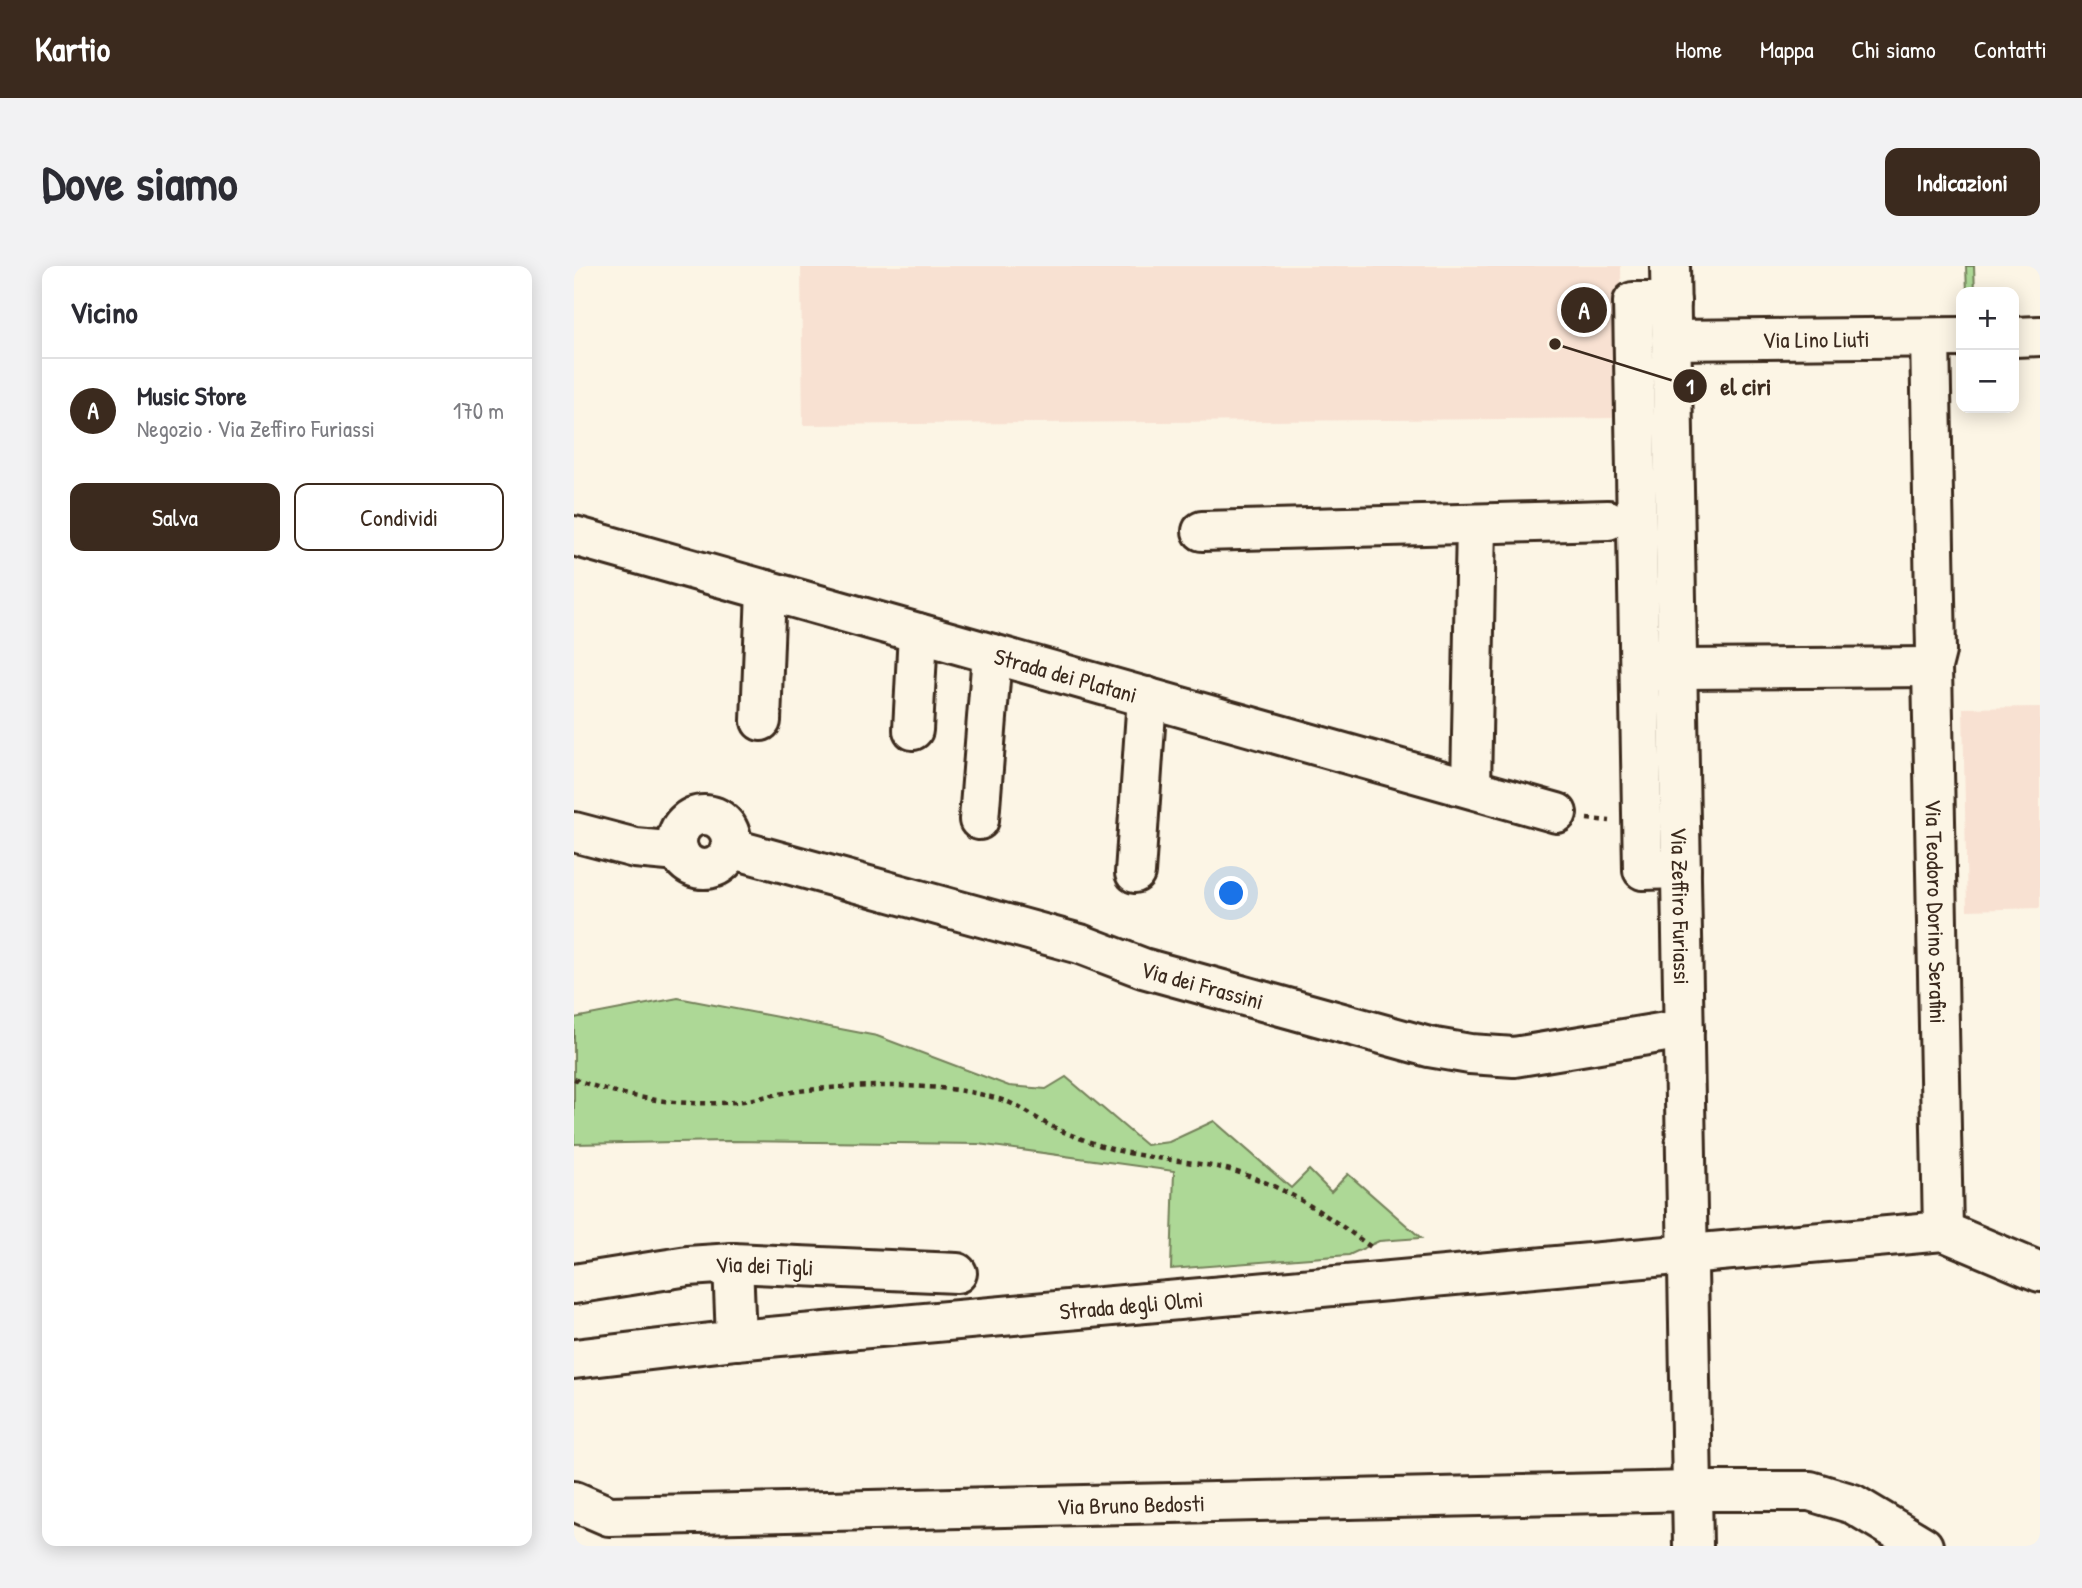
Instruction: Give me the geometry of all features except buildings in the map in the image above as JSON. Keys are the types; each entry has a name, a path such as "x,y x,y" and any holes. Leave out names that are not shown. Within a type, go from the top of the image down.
{"street":[{"name":"Via Zeffiro Furiassi","path":"1671,284 1693,1546"},
{"path":"1671,284 1633,302 1643,870 1681,869"},
{"path":"2019,337 2040,336"},
{"name":"Via Lino Liuti","path":"1671,340 1946,338"},
{"name":"Via Teodoro Dorino Serafini","path":"1943,1230 1932,667 1936,650 1946,338"},
{"path":"1202,531 1608,520"},
{"path":"1471,788 1476,524"},
{"name":"Strada dei Platani","path":"574,536 1557,813"},
{"path":"761,721 766,590"},
{"path":"913,730 918,633"},
{"path":"979,820 992,654"},
{"path":"1640,673 1677,669 1932,667"},
{"path":"1135,873 1147,697"},
{"name":"Via dei Frassini","path":"574,832 635,848 679,852 678,836 681,828 694,817 701,815 717,818 728,830 730,848 1080,944 1143,968 1429,1047 1470,1054 1514,1057 1684,1029"},
{"path":"1688,1254 1943,1230 2040,1272"},
{"name":"Strada degli Olmi","path":"574,1359 736,1340 1688,1254"},
{"path":"733,1263 736,1340"},
{"name":"Via dei Tigli","path":"574,1284 688,1266 733,1263 957,1273"},
{"name":"Via Bruno Bedosti","path":"576,1506 609,1516 1692,1491 1810,1491 1853,1504 1923,1546"}],"path":[{"path":"1557,813 1594,821 1642,823"},
{"path":"574,1080 633,1096 674,1102 734,1102 838,1087 953,1089 1004,1101 1048,1125 1094,1144 1146,1157 1214,1166 1256,1179 1299,1198 1327,1216 1371,1247 1372,1260"}],"shaded area":[{"path":"801,266 1621,266 1623,418 803,425"},
{"path":"2040,707 2040,908 1967,910 1963,708"}],"green space":[{"path":"1966,266 1974,266 1975,287 1967,287"},
{"path":"678,998 877,1036 1009,1086 1046,1089 1066,1077 1146,1145 1169,1142 1214,1121 1291,1188 1309,1170 1331,1192 1348,1174 1421,1238 1379,1241 1349,1255 1171,1269 1174,1171 978,1144 727,1141 574,1144 574,1018"}],"place":[{"name":"Music Store","path":"1584,310"},
{"name":"el ciri","path":"1555,344"}]}
